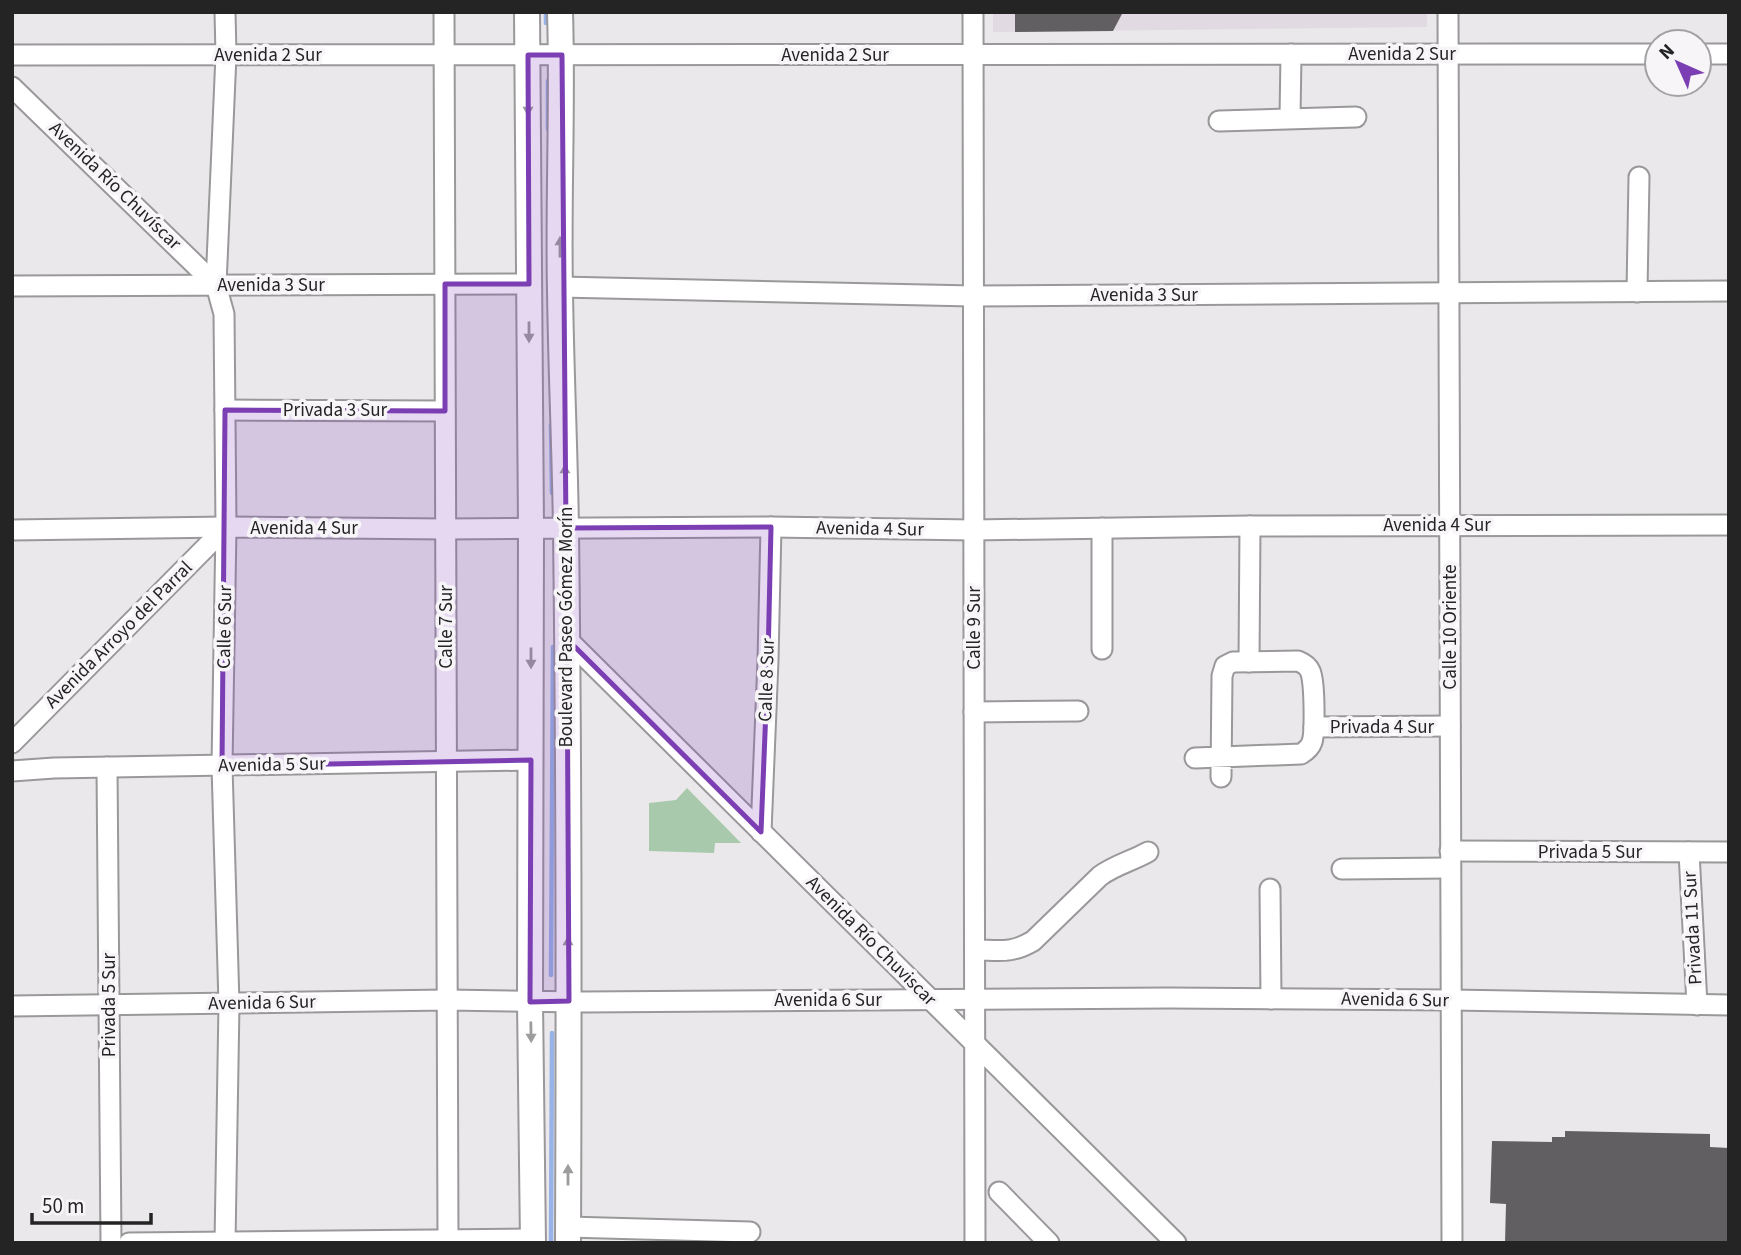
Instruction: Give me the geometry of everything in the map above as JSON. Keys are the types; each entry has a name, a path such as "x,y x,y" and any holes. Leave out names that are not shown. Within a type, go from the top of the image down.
{"main road":[{"name":"Boulevard Paseo Gómez Morín","path":"527,12 533,1241"},
{"name":"Boulevard Paseo Gómez Morín","path":"560,12 560,287 567,639 568,1235"},
{"path":"530,583 551,621 567,639"}],"street":[{"name":"Calle 6 Sur","path":"225,12 226,55 216,285 224,314 225,410 222,766 229,1004 225,1242"},
{"name":"Calle 7 Sur","path":"444,12 448,1241"},
{"name":"Calle 9 Sur","path":"973,12 975,1243"},
{"name":"Calle 10 Oriente","path":"1448,12 1451,1243"},
{"path":"1290,118 1291,54"},
{"name":"Avenida 2 Sur","path":"12,55 1643,54"},
{"name":"Avenida Río Chuvíscar","path":"12,87 216,285"},
{"path":"1219,121 1356,117"},
{"path":"1637,292 1639,177"},
{"name":"Avenida 3 Sur","path":"12,286 529,284"},
{"name":"Avenida 3 Sur","path":"560,287 973,296 1729,291"},
{"name":"Privada 3 Sur","path":"225,410 445,411"},
{"name":"Avenida 4 Sur","path":"12,530 226,527 771,527 974,530 1250,526 1729,525"},
{"path":"1249,662 1250,526"},
{"name":"Avenida Arroyo del Parral","path":"12,743 226,527"},
{"name":"Calle 8 Sur","path":"761,832 771,527"},
{"path":"1102,528 1102,649"},
{"name":"Avenida Río Chuviscar","path":"567,639 1176,1243"},
{"path":"1195,758 1221,767 1305,752 1312,744 1314,727 1313,679 1308,668 1297,661 1233,662 1225,666 1222,676 1221,767"},
{"path":"974,712 1078,711"},
{"name":"Privada 4 Sur","path":"1314,727 1450,726"},
{"name":"Avenida 5 Sur","path":"12,771 531,760"},
{"name":"Privada 5 Sur","path":"107,767 111,1243"},
{"path":"975,950 1011,951 1021,948 1033,941 1109,869 1148,852"},
{"name":"Privada 11 Sur","path":"1689,852 1698,1005"},
{"name":"Privada 5 Sur","path":"1342,869 1450,860 1729,852"},
{"path":"1270,889 1271,999"},
{"name":"Avenida 6 Sur","path":"12,1006 447,1000 530,1002 975,999 1451,1000 1729,1005"},
{"path":"999,1192 1049,1243"},
{"path":"568,1235 750,1232"},
{"path":"129,1243 533,1241"}],"highlighted area":[{"path":"528,55 562,55 566,528 771,527 768,660 761,832 567,639 569,1001 530,1002 531,760 222,766 225,410 445,411 445,284 529,284"}],"shaded area":[{"path":"993,12 1427,12 1427,27 993,32"}],"green space":[{"path":"687,788 741,843 715,843 714,853 649,851 649,803 676,800"}],"building":[{"path":"1015,12 1123,12 1113,31 1015,32"},
{"path":"1565,1131 1710,1134 1710,1147 1729,1148 1729,1243 1505,1243 1506,1204 1490,1203 1492,1141 1552,1142 1552,1137 1565,1137"}],"waterway":[{"path":"546,12 546,23"},
{"path":"548,81 548,129"},
{"path":"551,425 552,493"},
{"path":"551,975 553,647"},
{"path":"551,1243 552,1033"}]}
